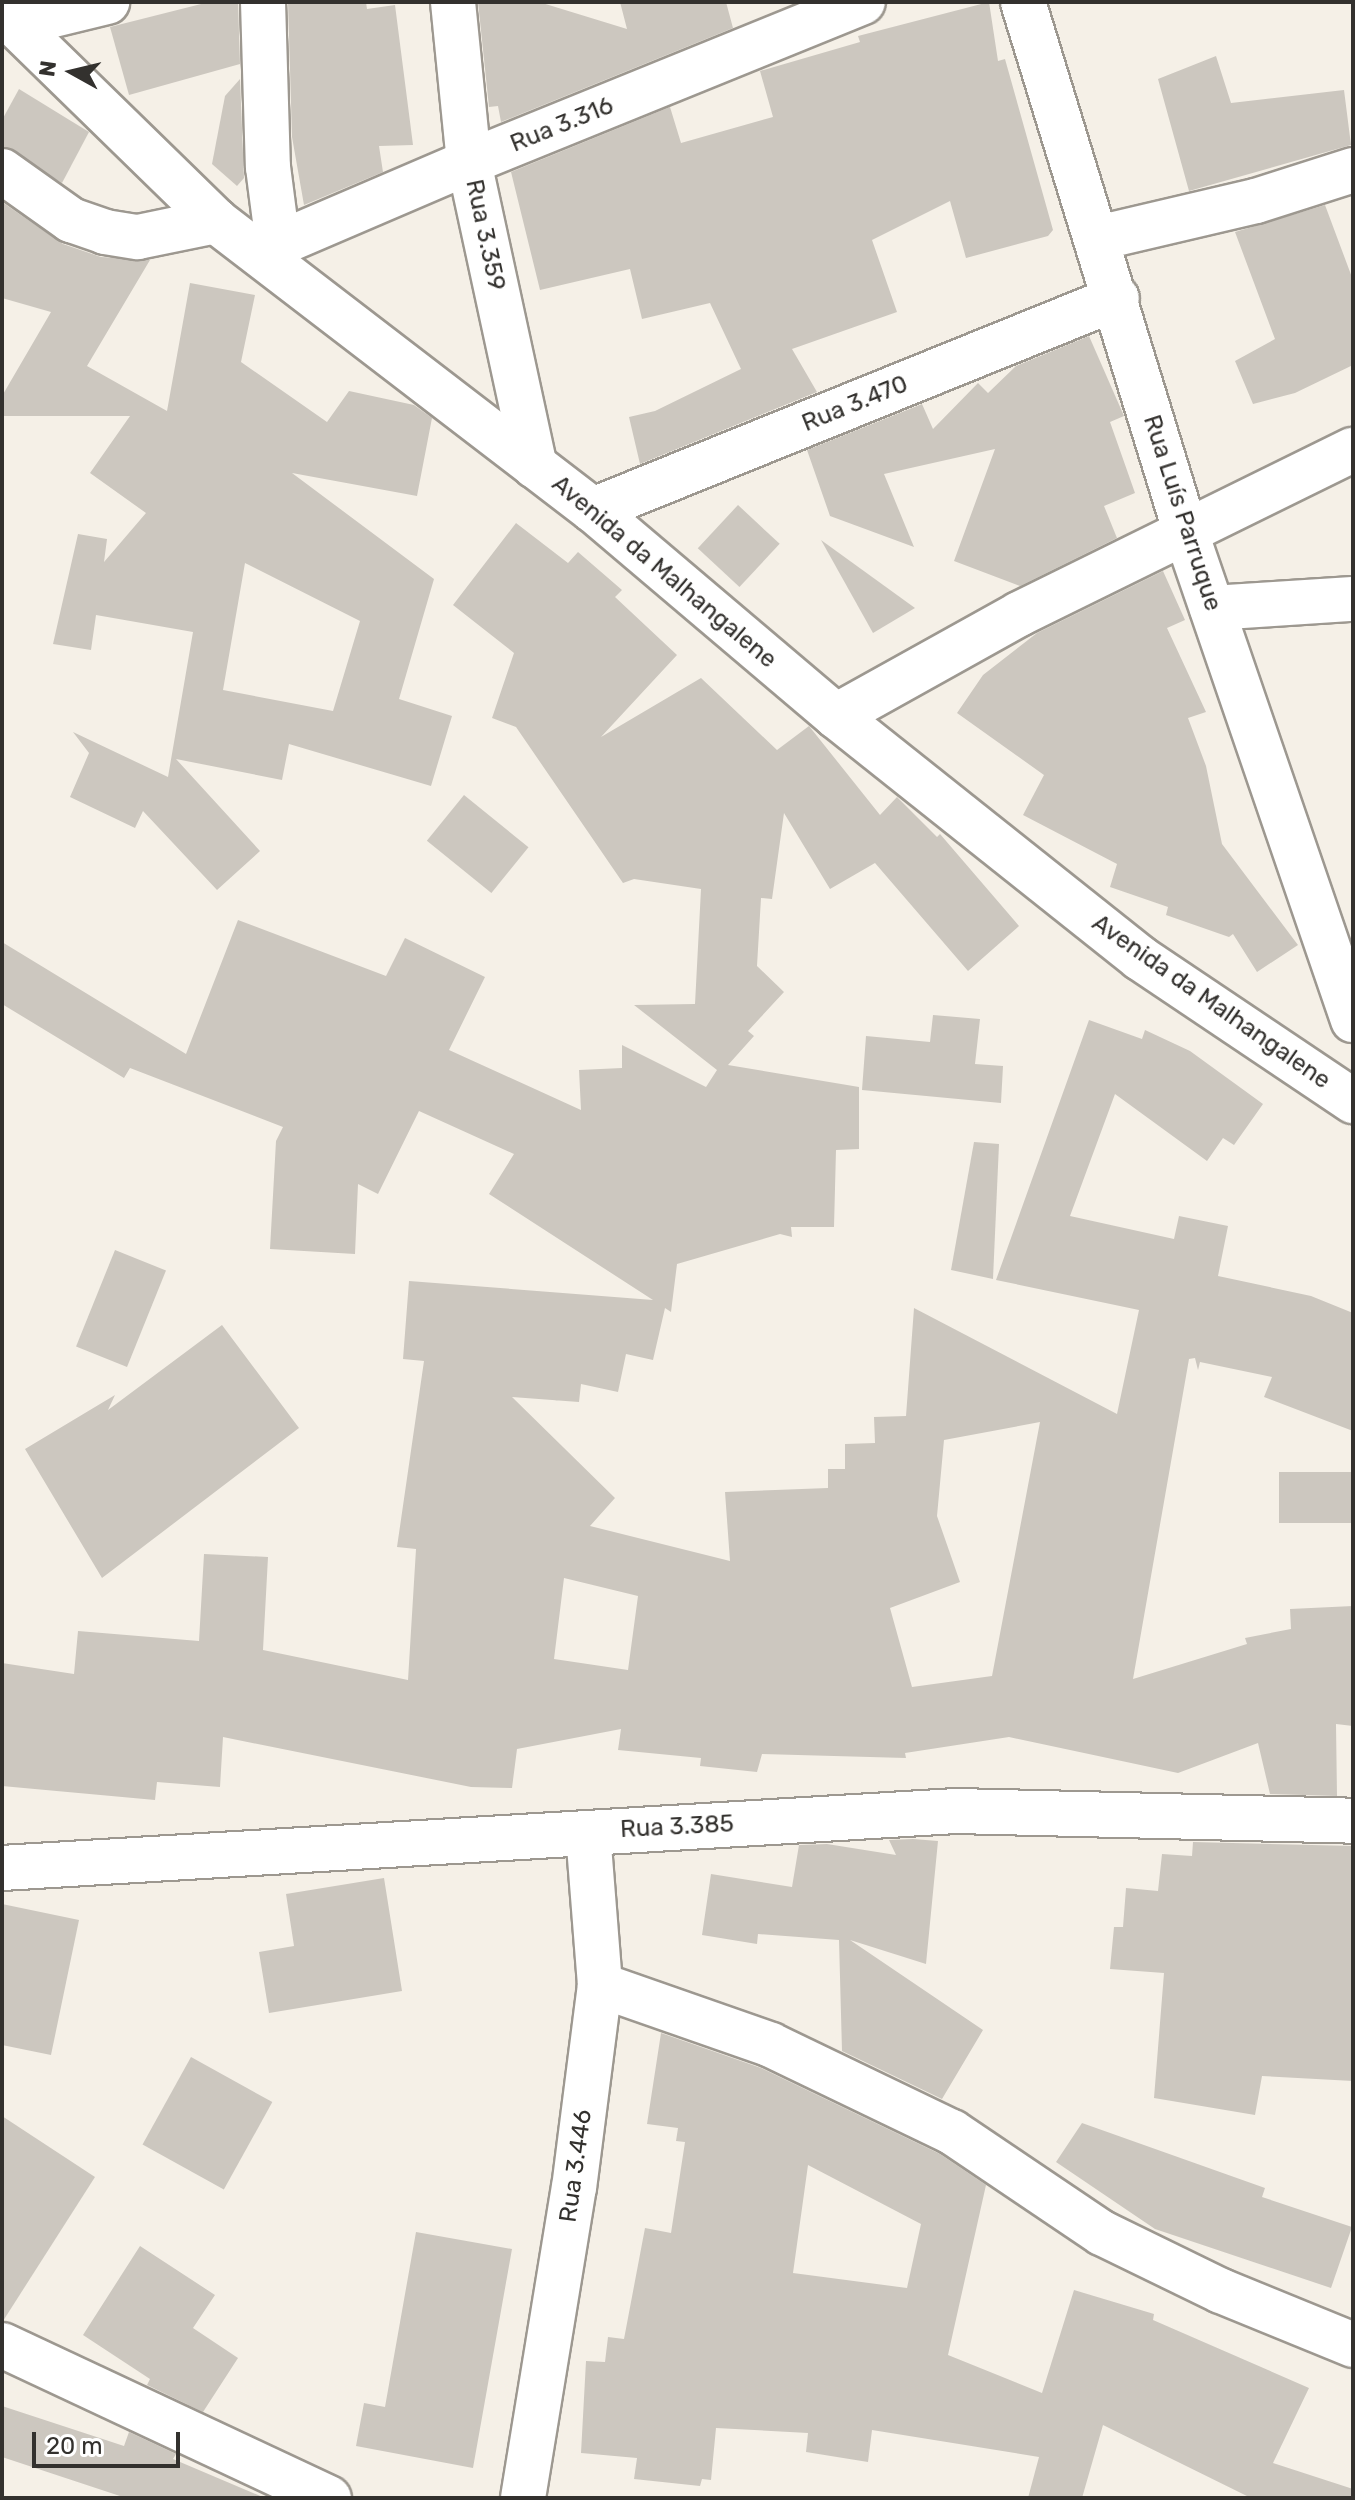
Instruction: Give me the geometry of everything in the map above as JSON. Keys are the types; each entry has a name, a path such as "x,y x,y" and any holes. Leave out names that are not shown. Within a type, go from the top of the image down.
{"street":[{"path":"9,18 107,2"},
{"path":"263,2 272,250"},
{"name":"Rua 3.359","path":"453,2 469,162 535,466"},
{"name":"Rua 3.316","path":"272,250 469,162 863,2"},
{"name":"Rua Luís Parruque","path":"1023,2 1117,298 1186,533 1353,1020"},
{"name":"Avenida da Malhangalene","path":"9,18 216,221 272,250 593,510 836,716 1140,958 1353,1101"},
{"path":"1098,238 1256,201 1353,170"},
{"path":"2,171 71,220 105,232 138,237 216,221"},
{"name":"Rua 3.470","path":"593,510 1117,298"},
{"path":"836,716 1019,614 1353,450"},
{"path":"1212,608 1353,599"},
{"name":"Rua 3.385","path":"2,1868 956,1811 1353,1821"},
{"name":"Rua 3.446","path":"523,2498 574,2188 600,1985 588,1833"},
{"path":"600,1985 771,2045 952,2132 1102,2233 1221,2291 1353,2345"},
{"path":"2,2345 258,2484 329,2498"}],"building":[{"path":"209,2 238,2 240,64 129,95 110,27"},
{"path":"288,2 366,2 367,9 395,5 413,145 379,146 383,172 304,205 292,137"},
{"path":"478,2 539,2 627,29 620,2 726,2 733,28 501,122 498,106 489,107"},
{"path":"989,2 998,61 1005,59 1053,230 1048,236 966,258 950,201 872,240 897,312 792,349 817,392 640,464 629,417 655,411 741,369 710,303 642,319 630,269 540,290 511,172 670,107 681,143 773,117 760,71 860,42 858,36"},
{"path":"1216,56 1231,103 1344,90 1351,145 1189,191 1158,79"},
{"path":"240,79 244,178 237,186 212,164 225,96"},
{"path":"19,89 89,132 62,183 2,146 2,120"},
{"path":"2,202 63,244 101,257 150,260 87,366 167,411 190,283 255,295 241,362 327,422 349,391 414,405 432,418 417,496 292,473 434,579 399,699 452,716 431,786 289,744 282,780 176,759 260,851 217,890 143,811 135,828 70,797 89,753 73,732 168,777 193,632 96,615 91,650 53,644 78,534 107,539 104,562 146,513 90,473 130,416 2,416 2,396 51,312 2,298","holes":["245,563 360,621 333,711 223,690"]},
{"path":"1325,205 1353,280 1353,365 1295,393 1253,404 1235,361 1275,339 1235,232"},
{"path":"1089,336 1124,416 1110,422 1135,493 1104,506 1117,538 1020,586 954,561 995,449 884,474 914,547 830,516 807,450 922,404 933,429 978,383 988,393 1016,366"},
{"path":"738,505 780,544 739,587 698,548"},
{"path":"516,523 568,563 578,552 622,590 615,597 677,655 601,737 701,678 777,750 809,726 880,815 897,797 937,837 940,834 1019,926 968,971 875,863 830,889 784,813 772,899 761,898 757,966 784,992 748,1031 754,1036 728,1065 859,1087 859,1149 836,1150 834,1227 791,1227 792,1237 780,1234 677,1264 671,1312 665,1308 653,1360 626,1354 618,1392 581,1384 579,1402 512,1397 615,1498 590,1526 730,1561 725,1492 828,1488 828,1469 845,1469 845,1444 875,1443 874,1417 906,1416 914,1308 1117,1414 1139,1310 996,1280 1089,1020 1142,1039 1145,1030 1190,1051 1263,1104 1234,1145 1223,1138 1207,1161 1115,1094 1070,1216 1174,1239 1179,1216 1228,1226 1218,1276 1311,1296 1353,1313 1353,1431 1264,1397 1272,1377 1200,1362 1198,1370 1195,1358 1189,1359 1133,1679 1247,1644 1245,1638 1291,1629 1290,1609 1353,1606 1353,1726 1336,1724 1337,1796 1270,1794 1258,1743 1178,1773 1009,1737 905,1753 906,1758 762,1754 757,1772 700,1766 701,1758 618,1750 621,1729 517,1749 512,1788 471,1787 223,1737 220,1787 157,1782 155,1800 2,1786 2,1663 74,1674 78,1631 199,1641 204,1554 268,1557 263,1650 408,1680 416,1549 397,1547 424,1361 403,1359 409,1281 653,1300 489,1194 514,1154 419,1111 378,1194 358,1184 355,1254 270,1249 276,1141 283,1127 130,1068 124,1078 2,1004 2,942 186,1054 238,920 386,976 405,938 485,977 449,1050 581,1110 579,1070 622,1068 622,1045 706,1087 717,1070 634,1005 695,1004 701,889 634,879 623,883 516,727 492,718 514,653 453,605","holes":["1040,1422 992,1676 912,1687 890,1608 960,1582 937,1516 944,1440","564,1578 638,1596 628,1670 554,1659"]},
{"path":"821,540 915,608 873,633"},
{"path":"1163,571 1185,620 1167,628 1206,712 1188,718 1206,766 1222,844 1298,945 1257,972 1233,934 1229,937 1166,915 1168,907 1110,887 1117,864 1023,815 1044,775 957,713 983,675 1037,633"},
{"path":"464,795 529,847 491,893 427,841"},
{"path":"933,1015 980,1019 975,1064 1003,1066 1001,1103 862,1090 866,1036 930,1042"},
{"path":"974,1142 999,1144 993,1279 951,1270"},
{"path":"115,1250 166,1271 127,1367 76,1346"},
{"path":"222,1325 299,1428 102,1578 25,1449 115,1395 108,1410"},
{"path":"1279,1472 1353,1472 1353,1523 1279,1523"},
{"path":"889,1840 938,1841 926,1964 850,1940 983,2030 942,2099 842,2051 839,1940 758,1934 757,1944 702,1935 711,1874 792,1887 799,1845 827,1844 896,1855"},
{"path":"1193,1842 1353,1846 1353,2081 1262,2076 1255,2115 1154,2098 1164,1973 1110,1969 1114,1927 1123,1927 1126,1888 1158,1891 1162,1854 1192,1856"},
{"path":"384,1878 402,1991 269,2013 259,1952 294,1946 286,1894"},
{"path":"2,1904 79,1920 51,2055 2,2045"},
{"path":"661,2033 761,2068 940,2154 986,2185 948,2355 1042,2393 1074,2290 1154,2314 1153,2320 1309,2388 1273,2463 1353,2489 1353,2498 1251,2498 1103,2425 1082,2498 1028,2498 1039,2457 872,2430 868,2462 806,2452 808,2433 716,2428 711,2480 702,2479 700,2486 634,2479 637,2458 581,2453 586,2361 605,2362 608,2337 624,2339 645,2228 671,2233 685,2142 676,2141 678,2128 647,2124","holes":["808,2165 921,2224 907,2288 793,2273"]},
{"path":"191,2057 272,2102 224,2190 143,2144"},
{"path":"2,2116 95,2177 3,2321 2,2320"},
{"path":"1082,2123 1265,2188 1262,2197 1352,2227 1331,2288 1155,2229 1056,2162"},
{"path":"416,2232 512,2249 473,2468 356,2446 364,2403 385,2407"},
{"path":"140,2246 215,2295 193,2328 238,2358 203,2412 147,2385 150,2379 83,2335"},
{"path":"2,2406 124,2446 129,2432 176,2454 173,2459 265,2498 126,2498 2,2457"}]}
